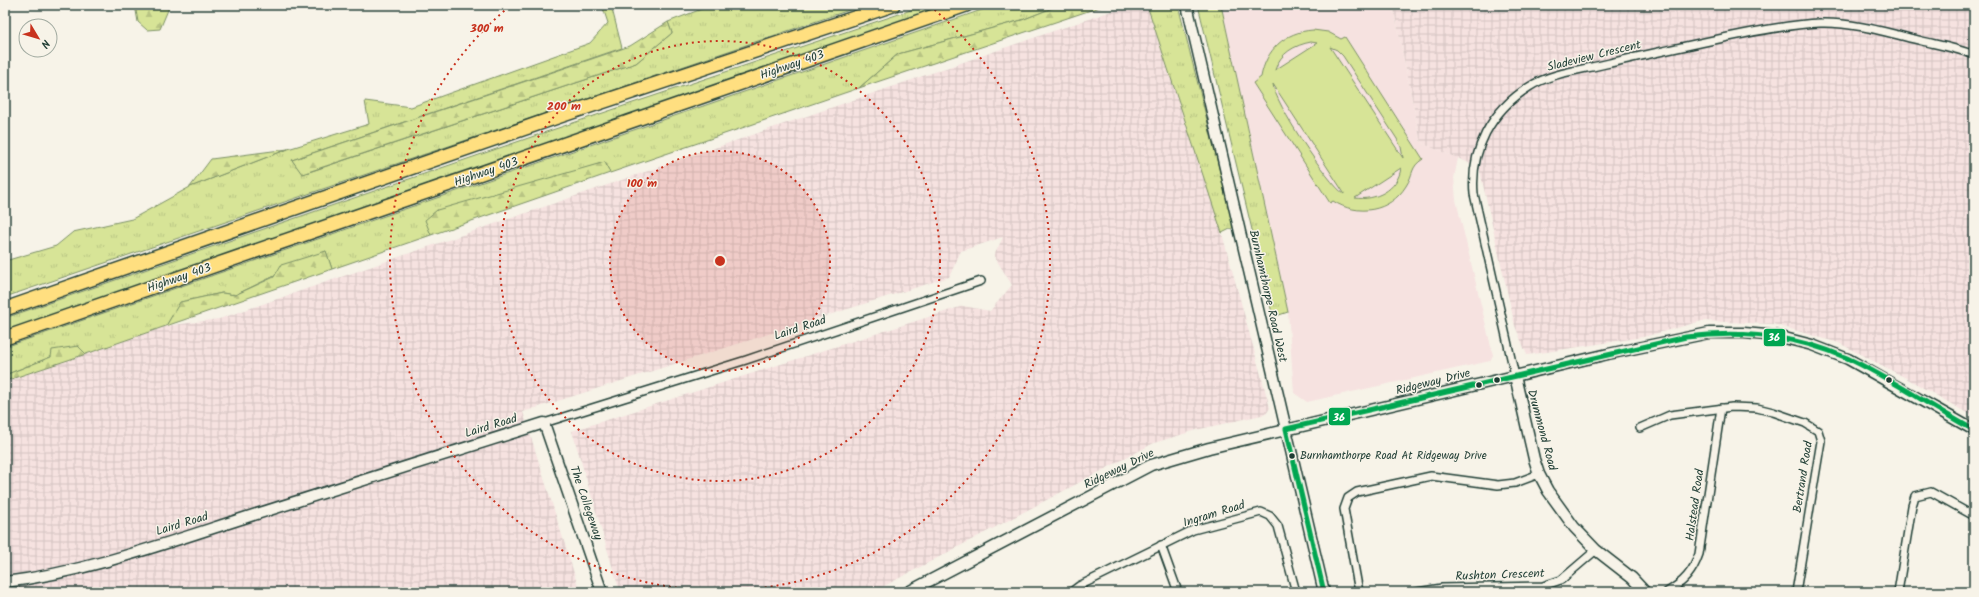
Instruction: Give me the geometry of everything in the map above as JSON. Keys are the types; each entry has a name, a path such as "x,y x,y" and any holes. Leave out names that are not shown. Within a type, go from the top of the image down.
{"highway":[{"name":"Highway 403","path":"5,309 560,116 893,5"},
{"name":"Highway 403","path":"5,338 966,5"}],"street":[{"name":"Burnhamthorpe Road West","path":"1187,5 1324,592"},
{"name":"Sladeview Crescent","path":"1515,376 1474,194 1473,180 1474,164 1477,154 1493,120 1509,102 1528,87 1551,77 1684,46 1784,26 1821,23 1855,26 1948,46 1974,55"},
{"name":"Laird Road","path":"5,582 33,579 84,568 185,538 761,355 981,281"},
{"name":"Ridgeway Drive","path":"908,592 1151,465 1209,448 1286,429 1362,413 1515,376 1709,333 1763,334 1812,345 1848,359 1974,430"},
{"name":"Drummond Road","path":"1515,376 1539,474 1548,491 1561,510 1596,550 1628,574 1645,592"},
{"name":"Bertrand Road","path":"1640,428 1670,416 1720,408 1757,408 1814,427 1820,435 1821,442 1796,592"},
{"name":"Halstead Road","path":"1667,592 1688,577 1699,554 1720,408"},
{"name":"The Collegeway","path":"544,423 602,592"},
{"path":"1359,592 1344,509 1348,498 1352,495 1357,492 1424,477 1438,476 1498,485 1515,483 1539,474"},
{"path":"1898,592 1912,506 1915,496 1931,492 1974,516"},
{"name":"Ingram Road","path":"1071,592 1079,586 1193,530 1261,512 1270,516 1278,526 1296,592"},
{"path":"1161,545 1178,592"},
{"name":"Rushton Crescent","path":"1417,592 1442,588 1543,586 1561,580 1596,550"}],"shaded area":[{"path":"1129,5 1147,5 1218,219 1270,408 1266,414 1200,429 1154,443 873,592 620,592 572,431 963,306 990,311 1012,285 994,256 1003,237 961,251 949,277 523,412 580,592 5,592 5,381 166,326 219,319"},
{"path":"1221,5 1393,5 1421,143 1458,158 1454,178 1456,200 1493,355 1490,361 1307,402 1294,393 1288,312"},
{"path":"1393,5 1974,5 1974,417 1906,378 1839,343 1773,324 1702,321 1643,337 1527,355 1515,326 1479,167 1421,143"}],"green space":[{"path":"135,5 170,5 160,29 147,30 138,22"},
{"path":"602,5 611,5 622,48 292,160 303,174 636,63 672,33 668,22 712,5 864,5 5,297 5,261 56,246 73,232 132,219 190,187 288,149 369,124 365,101 411,107 590,43 608,23"},
{"path":"926,5 951,5 5,331 5,318 543,133"},
{"path":"996,5 1060,5 1022,20 898,54 859,88 610,173 605,162 426,220 431,235 332,269 326,251 235,295 222,293 181,302 166,326 86,354 78,346 5,375 5,347"},
{"path":"1060,5 1106,5 859,88 898,54 1022,20"},
{"path":"1147,5 1178,5 1234,227 1222,233"},
{"path":"1198,5 1221,5 1288,312 1273,317"},
{"path":"668,22 672,33 636,63 302,174 292,160 630,46"},
{"path":"1313,30 1328,32 1341,39 1345,37 1423,159 1416,165 1406,186 1391,202 1373,209 1363,210 1343,206 1333,201 1330,203 1253,83 1261,77 1263,67 1267,59 1278,44 1293,34","holes":["1311,42 1317,43 1275,70 1284,54 1299,45","1330,47 1337,50 1343,56 1397,139 1401,147 1403,158","1273,84 1344,194 1336,187 1315,160 1282,107","1401,168 1399,176 1395,182 1390,188 1378,196 1370,198 1355,198"]},
{"path":"288,149 190,187 211,159"},
{"path":"605,162 610,173 431,235 425,220 437,210"},
{"path":"326,251 332,269 166,326 180,302 222,293 235,295 274,277 281,265"},
{"path":"78,346 86,354 5,381 5,375 51,357 52,350"}],"transit line":[{"name":"36","path":"1324,592 1286,429 1686,337 1727,334 1768,336 1788,339 1827,350 1879,374 1974,430"}],"place":[{"name":"Burnhamthorpe Road At Ridgeway Drive","path":"1292,456"}]}
